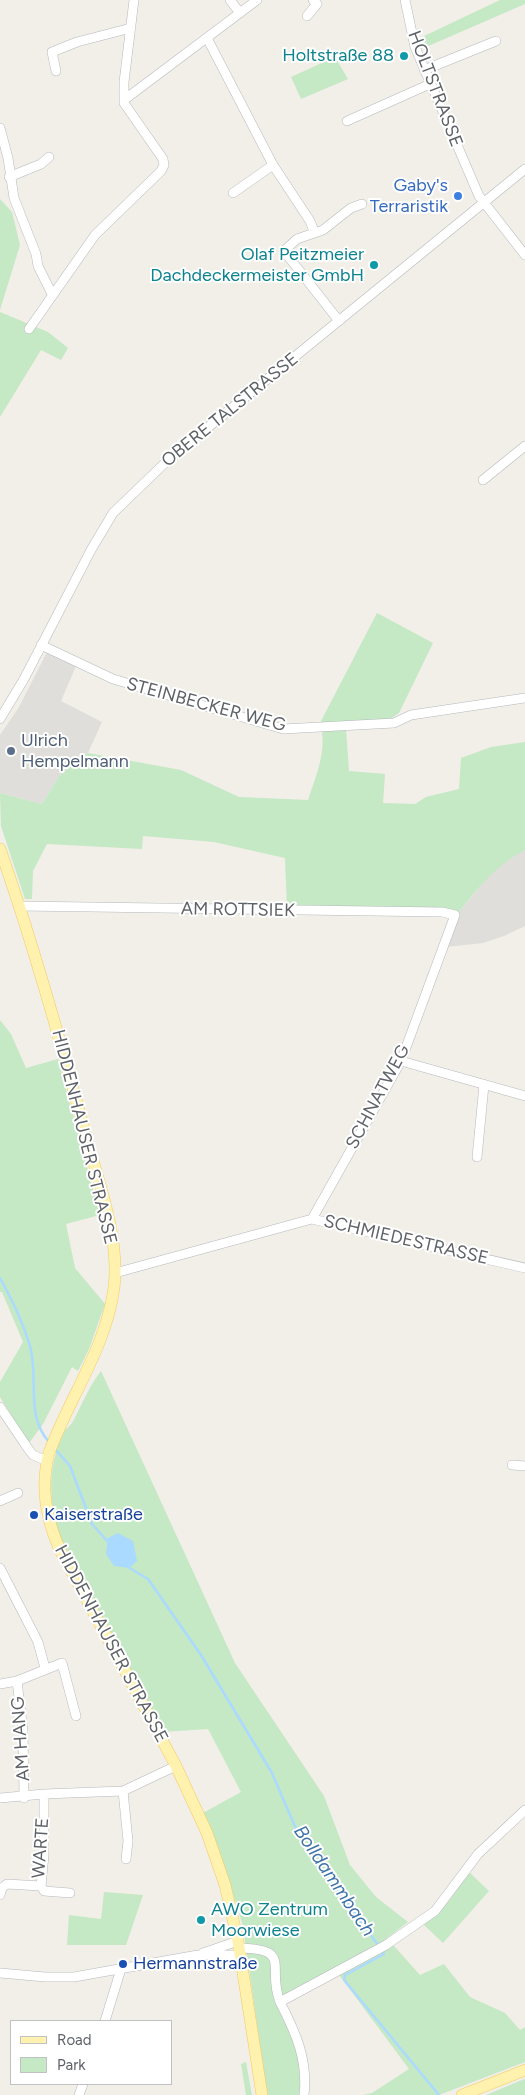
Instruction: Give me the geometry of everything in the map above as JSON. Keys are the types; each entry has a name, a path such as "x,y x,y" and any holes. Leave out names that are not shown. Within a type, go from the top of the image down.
{"main road":[{"name":"HIDDENHAUSER STRASSE","path":"0,849 50,1001 110,1229 114,1273 106,1326 48,1457 46,1506 56,1541 176,1766 207,1833 225,1885 239,1948 262,2095"},
{"path":"462,2095 522,2071"}],"street":[{"path":"29,328 95,235 161,171 164,165 163,159 134,115 126,107 124,100 134,0"},
{"path":"230,0 240,12"},
{"path":"124,100 257,0"},
{"path":"307,16 317,4 313,0"},
{"name":"HOLTSTRASSE","path":"405,0 415,47 484,203 525,255"},
{"path":"56,70 52,52 77,42 131,28"},
{"path":"207,38 273,165 310,221 314,232"},
{"path":"424,70 496,41"},
{"path":"347,121 430,84"},
{"path":"0,128 8,158 9,177 14,198 36,254 38,266 52,294"},
{"path":"9,177 41,164 49,158"},
{"path":"233,193 273,165"},
{"name":"OBERE TALSTRASSE","path":"2,715 42,645 112,513 151,474 525,169"},
{"path":"339,321 284,250 297,239 323,230 351,208 362,204"},
{"path":"483,480 525,446"},
{"name":"STEINBECKER WEG","path":"42,645 113,679 283,729 394,723 411,715 525,698"},
{"name":"AM ROTTSIEK","path":"20,906 442,912 455,915"},
{"name":"SCHNATWEG","path":"312,1218 401,1061 455,915"},
{"path":"401,1061 525,1096"},
{"path":"478,1157 484,1085"},
{"name":"SCHMIEDESTRASSE","path":"114,1273 312,1218 525,1268"},
{"path":"0,1407 33,1455 48,1457"},
{"path":"512,1465 525,1466"},
{"path":"0,1501 18,1493"},
{"path":"0,1568 38,1642 45,1668"},
{"path":"0,1684 17,1681 45,1668 62,1663 76,1716"},
{"name":"AM HANG","path":"17,1681 23,1731 24,1798"},
{"path":"0,1798 123,1791 176,1766"},
{"path":"123,1791 128,1841 126,1859"},
{"name":"WARTE","path":"0,1895 2,1888 7,1884 41,1886 44,1856 44,1794"},
{"path":"280,2002 383,1947 435,1911 478,1854 524,1814"},
{"path":"41,1886 44,1891 70,1893"},
{"path":"198,1955 239,1948"},
{"path":"0,1972 45,1977 74,1977 239,1948 262,1948 275,1961 276,1984 280,2002 303,2053 306,2080 304,2095"},
{"path":"105,2020 121,1969"}],"shaded area":[{"path":"47,652 76,666 61,701 102,722 88,753 60,775 42,804 0,793 0,735 19,707"},
{"path":"525,850 525,926 483,943 446,947 459,912 490,874 508,859"}],"green space":[{"path":"500,0 525,0 525,4 426,47 422,37"},
{"path":"335,57 348,79 301,99 291,77"},
{"path":"0,199 12,212 20,245 0,310"},
{"path":"0,312 48,332 68,348 61,360 41,350 0,417"},
{"path":"377,613 433,643 399,713 390,719 346,729 349,771 385,774 383,803 415,804 426,797 459,789 461,758 491,747 525,742 525,850 505,862 481,885 459,912 287,907 285,858 214,842 143,836 142,849 47,844 33,871 32,899 25,899 1,826 0,793 42,804 60,775 88,753 181,770 239,797 308,800 322,752 323,743 320,723"},
{"path":"0,1020 11,1034 26,1068 58,1059 100,1215 66,1224 75,1268 105,1304 89,1349 78,1371 72,1367 43,1424 29,1443 0,1397 0,1382 23,1342 2,1292 0,1292"},
{"path":"101,1371 235,1663 324,1796 350,1865 376,1897 408,1922 387,1938 420,1975 444,1964 470,1997 505,2013 520,2030 525,2027 525,2062 439,2095 363,2095 372,2093 409,2069 334,1968 274,2000 290,2029 300,2059 301,2095 267,2095 243,1926 221,1856 203,1813 241,1792 208,1729 162,1732 64,1548 55,1519 51,1490 54,1461 58,1447 64,1432 72,1423"},
{"path":"470,1873 489,1891 443,1943 423,1924"},
{"path":"104,1892 143,1895 126,1945 67,1945 69,1915 101,1919"},
{"path":"246,2062 252,2095 246,2095 241,2064"},
{"path":"525,2079 525,2095 486,2095 522,2080"}],"water":[{"path":"118,1533 133,1541 137,1561 129,1568 114,1566 106,1554 108,1538"}],"waterway":[{"path":"0,1278 17,1311 30,1346 37,1420 49,1442"},
{"path":"54,1448 70,1466 92,1524 109,1543"},
{"name":"Bolldammbach","path":"128,1567 148,1579 201,1655 272,1773 300,1838 378,1945"},
{"name":"Bolldammbach","path":"381,1950 384,1954 345,1975 344,1980 439,2095"}],"place":[{"name":"Holtstraße 88","path":"404,56"},
{"name":"Gaby's Terraristik","path":"458,196"},
{"name":"Olaf Peitzmeier Dachdeckermeister GmbH","path":"374,265"},
{"name":"Ulrich Hempelmann","path":"11,751"},
{"name":"Kaiserstraße","path":"34,1515"},
{"name":"AWO Zentrum Moorwiese","path":"201,1920"},
{"name":"Hermannstraße","path":"123,1964"}]}
